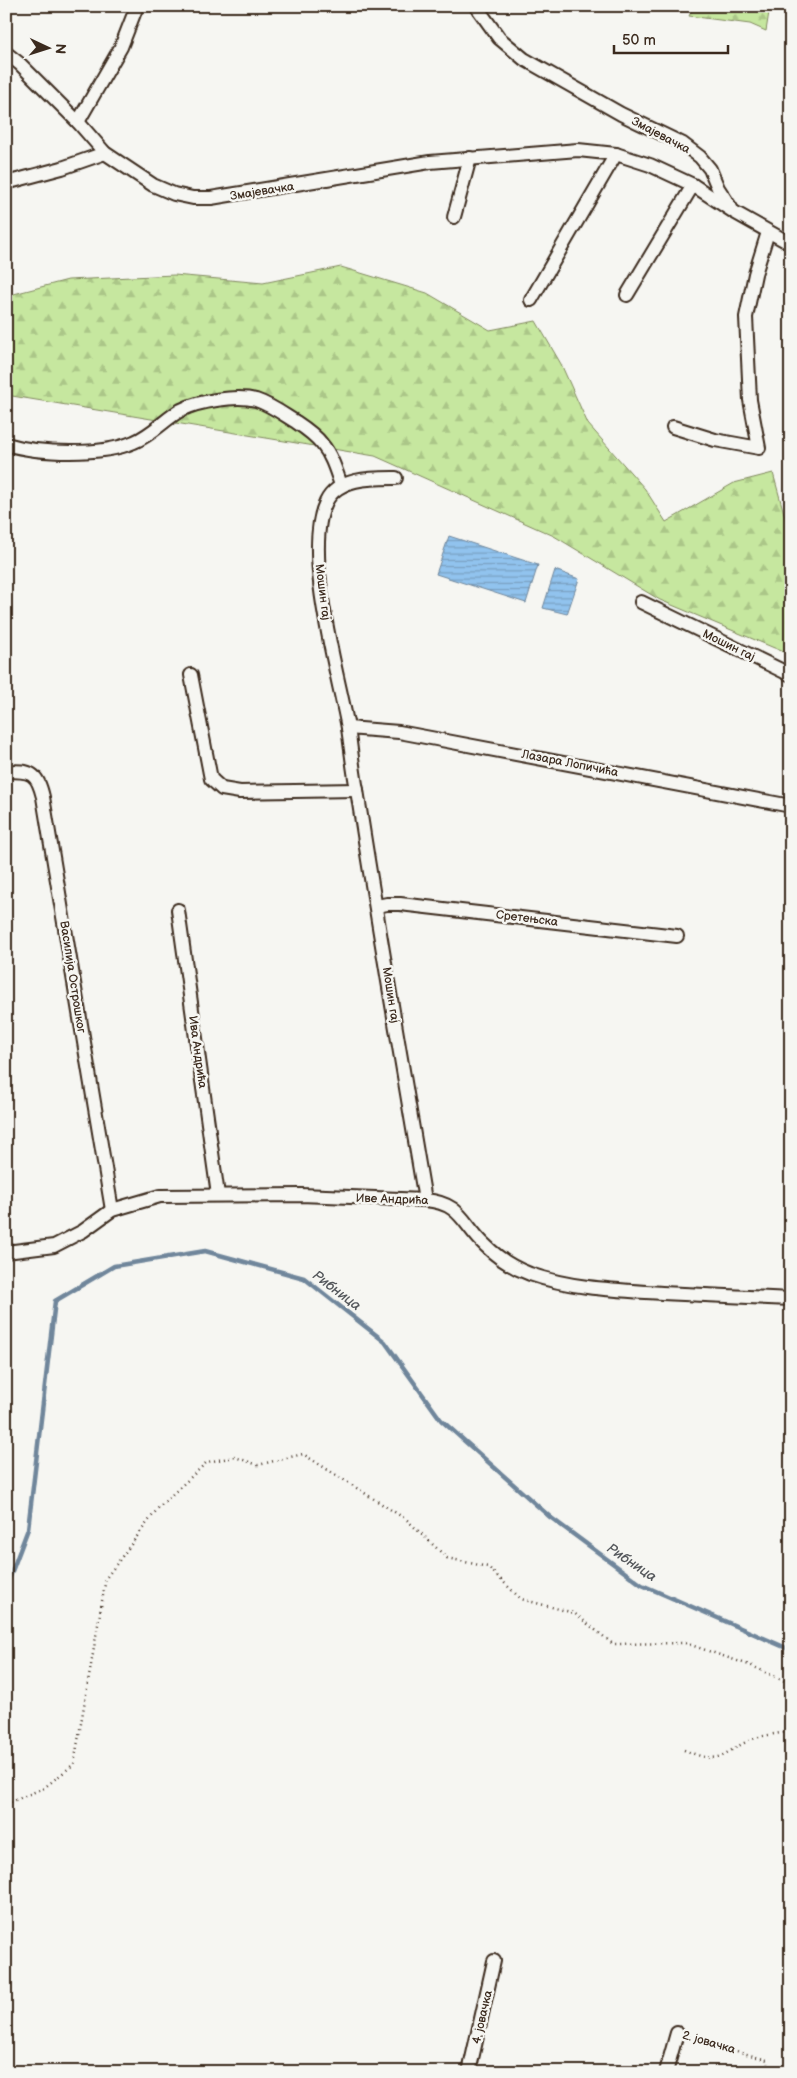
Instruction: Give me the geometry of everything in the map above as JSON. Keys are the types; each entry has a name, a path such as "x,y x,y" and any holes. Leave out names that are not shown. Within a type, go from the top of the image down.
{"street":[{"path":"78,122 121,47 138,6"},
{"name":"Змајевачка","path":"476,6 499,38 524,59 621,114 683,144 700,157 710,169 718,188 734,212"},
{"name":"Змајевачка","path":"6,53 20,64 78,122 105,153 153,185 174,194 193,198 242,194 430,162 578,150 616,154 650,165 693,185 734,212 791,244"},
{"path":"6,183 62,168 105,153"},
{"path":"531,300 616,154"},
{"path":"454,217 470,158"},
{"path":"627,295 693,185"},
{"path":"673,428 715,440 759,448 750,400 746,317 755,274 768,232"},
{"path":"6,444 53,452 100,450 134,443 181,410 205,402 231,399 255,400 275,408 322,443 333,461 341,485 371,478 396,478"},
{"name":"Мошин гај","path":"341,485 326,500 318,525 322,602 348,728 425,1200"},
{"name":"Мошин гај","path":"641,602 791,675"},
{"path":"191,676 211,780 222,789 240,792 357,790"},
{"name":"Лазара Лопичића","path":"348,728 399,732 791,806"},
{"name":"Василија Острошког","path":"6,771 26,771 35,776 39,782 43,797 112,1210"},
{"name":"Сретењска","path":"377,906 400,904 677,936"},
{"name":"Ива Андрића","path":"178,910 218,1195"},
{"name":"Иве Андрића","path":"6,1252 54,1246 82,1231 112,1210 160,1196 300,1195 425,1200 444,1203 455,1210 484,1245 501,1259 528,1274 564,1285 612,1290 791,1299"},
{"name":"4. јовачка","path":"469,2072 494,1961"},
{"name":"2. јовачка","path":"666,2072 677,2033"}],"path":[{"path":"6,1804 44,1788 74,1764 106,1578 159,1507 206,1462 235,1457 258,1464 303,1454 407,1520 447,1558 488,1567 521,1599 574,1613 613,1644 685,1643 752,1666 791,1684"},
{"path":"684,1750 704,1759 726,1755 750,1740 791,1731"},
{"name":"2. јовачка","path":"677,2033 768,2060 768,2072"}],"green space":[{"path":"694,6 770,6 766,31 750,24 689,16"},
{"path":"341,267 427,293 490,330 536,321 561,364 588,424 645,489 666,522 734,483 773,473 791,539 791,655 660,600 554,536 375,456 6,395 6,296 68,280 174,275 263,283"}],"water":[{"path":"449,536 538,565 526,603 436,574"},
{"path":"555,570 579,579 567,614 543,608"}],"waterway":[{"name":"Рибница","path":"6,1587 28,1529 55,1301 114,1266 205,1251 304,1278 385,1342 441,1420 550,1517 642,1585 791,1650"}]}
